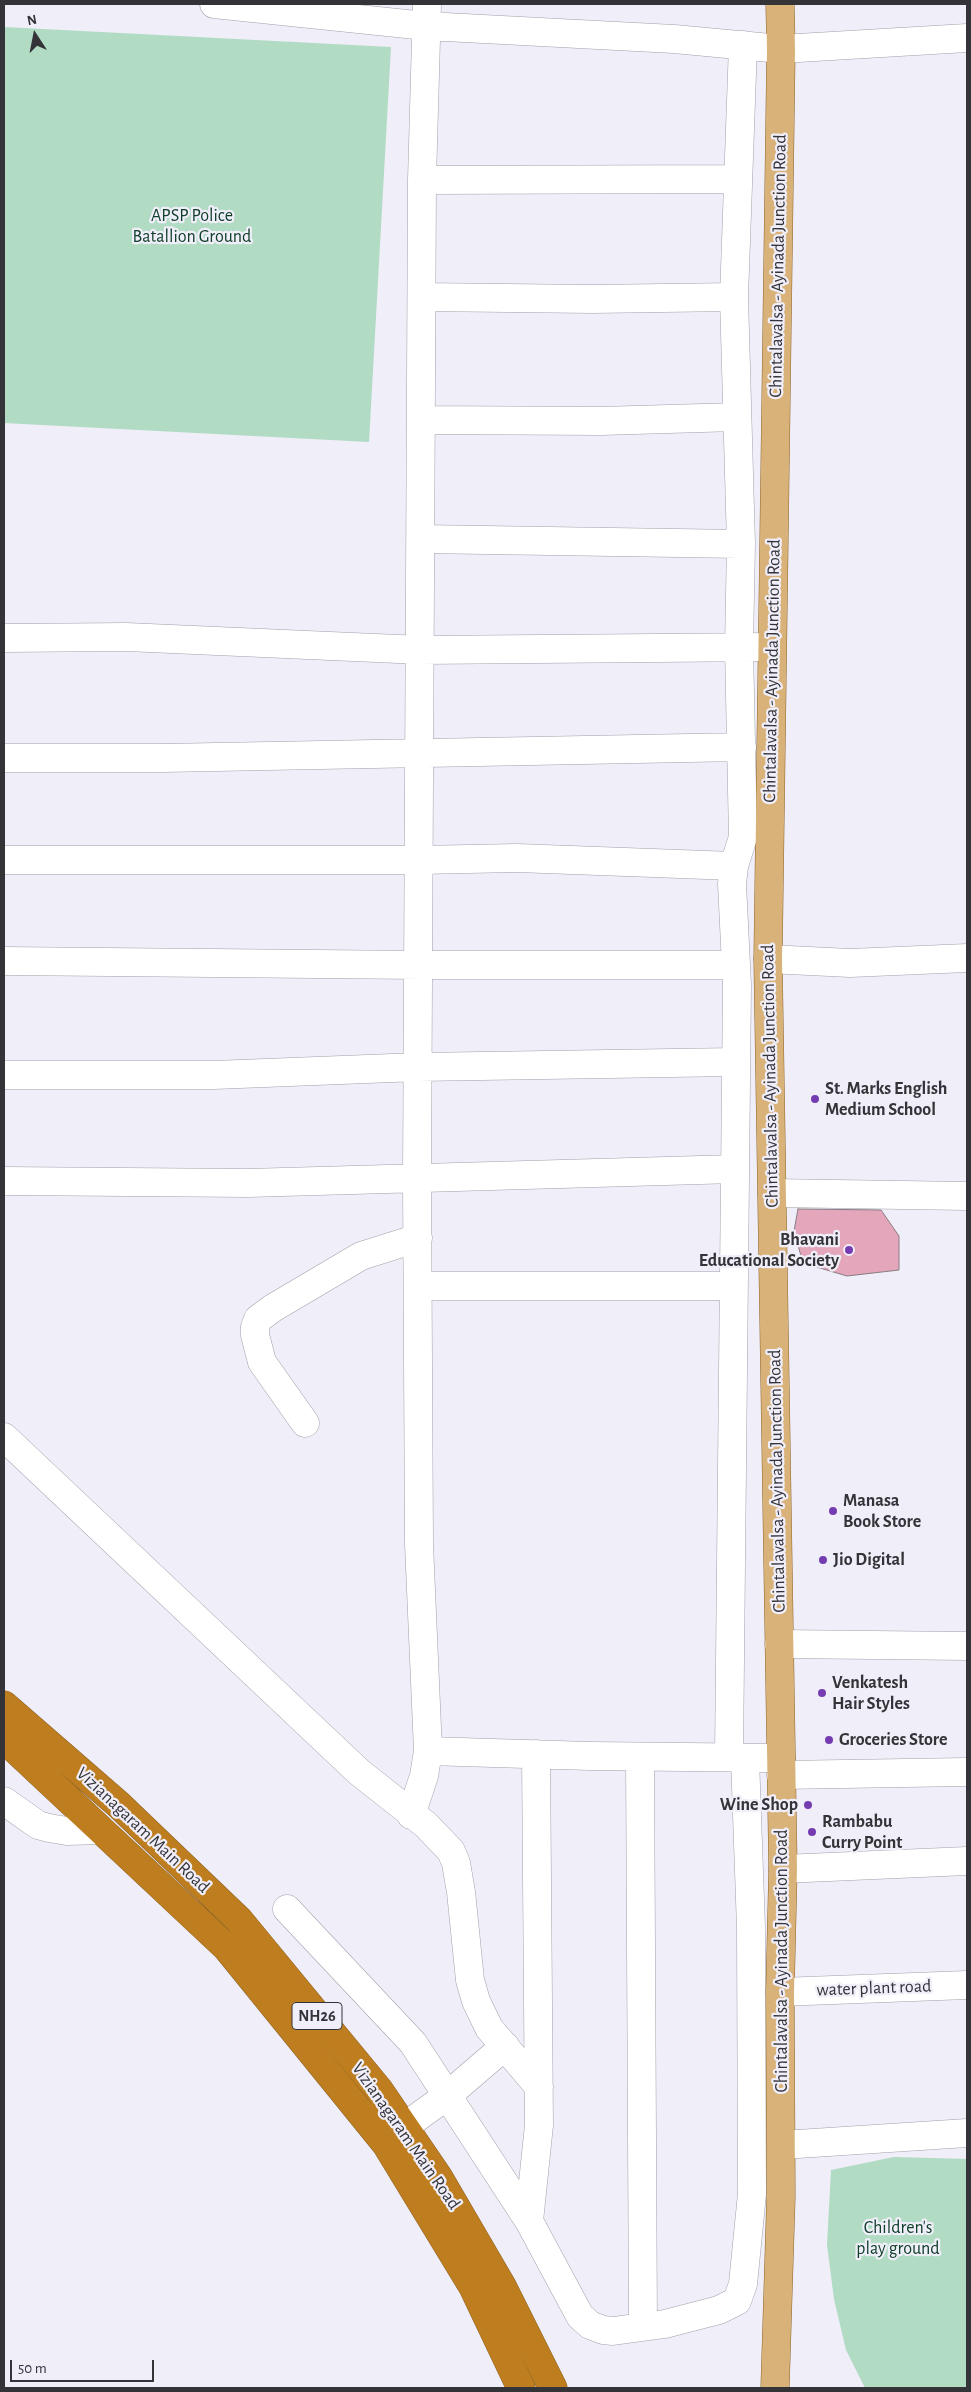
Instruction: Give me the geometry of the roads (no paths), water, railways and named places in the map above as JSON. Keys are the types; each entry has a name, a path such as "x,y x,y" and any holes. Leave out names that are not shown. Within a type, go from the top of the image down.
{"highway":[{"name":"Vizianagaram Main Road","path":"4,1705 119,1805 239,1920 379,2090 440,2178 502,2286 553,2388"},
{"name":"Vizianagaram Main Road","path":"4,1739 227,1948 386,2144 473,2286 521,2388"}],"main road":[{"name":"Chintalavalsa - Ayinada Junction Road","path":"775,2388 782,2145 780,1992 783,1869 768,958 781,49 780,4"}],"street":[{"path":"214,4 427,15 781,49 967,38"},
{"path":"411,1814 424,1776 428,1751 419,1544 417,1180 422,180 427,15"},
{"path":"286,1909 413,2043 530,2221 580,2316 603,2330 613,2331 665,2324 731,2306 737,2301 743,2284 752,2194 751,1928 737,1758 734,1286 736,965 732,922 734,866 743,837 739,647 741,544 734,297 743,45"},
{"path":"422,180 738,179"},
{"path":"422,297 592,299 734,297"},
{"path":"422,420 601,422 736,417"},
{"path":"421,539 741,544"},
{"path":"4,638 126,637 421,650 772,647"},
{"path":"4,758 163,758 742,747"},
{"path":"4,860 419,860 517,858 734,866"},
{"path":"768,958 850,963 967,958"},
{"path":"4,961 419,965 736,965"},
{"path":"4,1074 214,1075 418,1067 735,1062"},
{"path":"4,1181 248,1184 735,1169"},
{"path":"772,1193 967,1196"},
{"path":"305,1423 262,1362 255,1335 258,1319 273,1308 361,1256 418,1238"},
{"path":"419,1286 734,1286"},
{"path":"4,1437 359,1772 426,1825 451,1851 456,1863 470,1980 476,2001 489,2028 539,2087"},
{"path":"779,1644 967,1646"},
{"path":"428,1751 737,1758 781,1766 967,1772"},
{"path":"530,2221 538,2150 539,2087 536,1754"},
{"path":"640,1757 643,2326"},
{"path":"4,1801 38,1824 49,1828 67,1831 101,1830"},
{"path":"783,1869 967,1861"},
{"name":"water plant road","path":"780,1992 967,1985"},
{"path":"404,2126 448,2096 504,2046"},
{"path":"782,2145 967,2133"}],"place":[{"name":"St. Marks English Medium School","path":"815,1099"},
{"name":"Bhavani Educational Society","path":"849,1250"},
{"name":"Manasa Book Store","path":"833,1511"},
{"name":"Jio Digital","path":"823,1560"},
{"name":"Venkatesh Hair Styles","path":"822,1693"},
{"name":"Groceries Store","path":"829,1740"},
{"name":"Wine Shop","path":"808,1805"},
{"name":"Rambabu Curry Point","path":"812,1832"}],"park label":[{"name":"APSP Police Batallion Ground","path":"192,226"},
{"name":"Children's play ground","path":"898,2238"}]}
